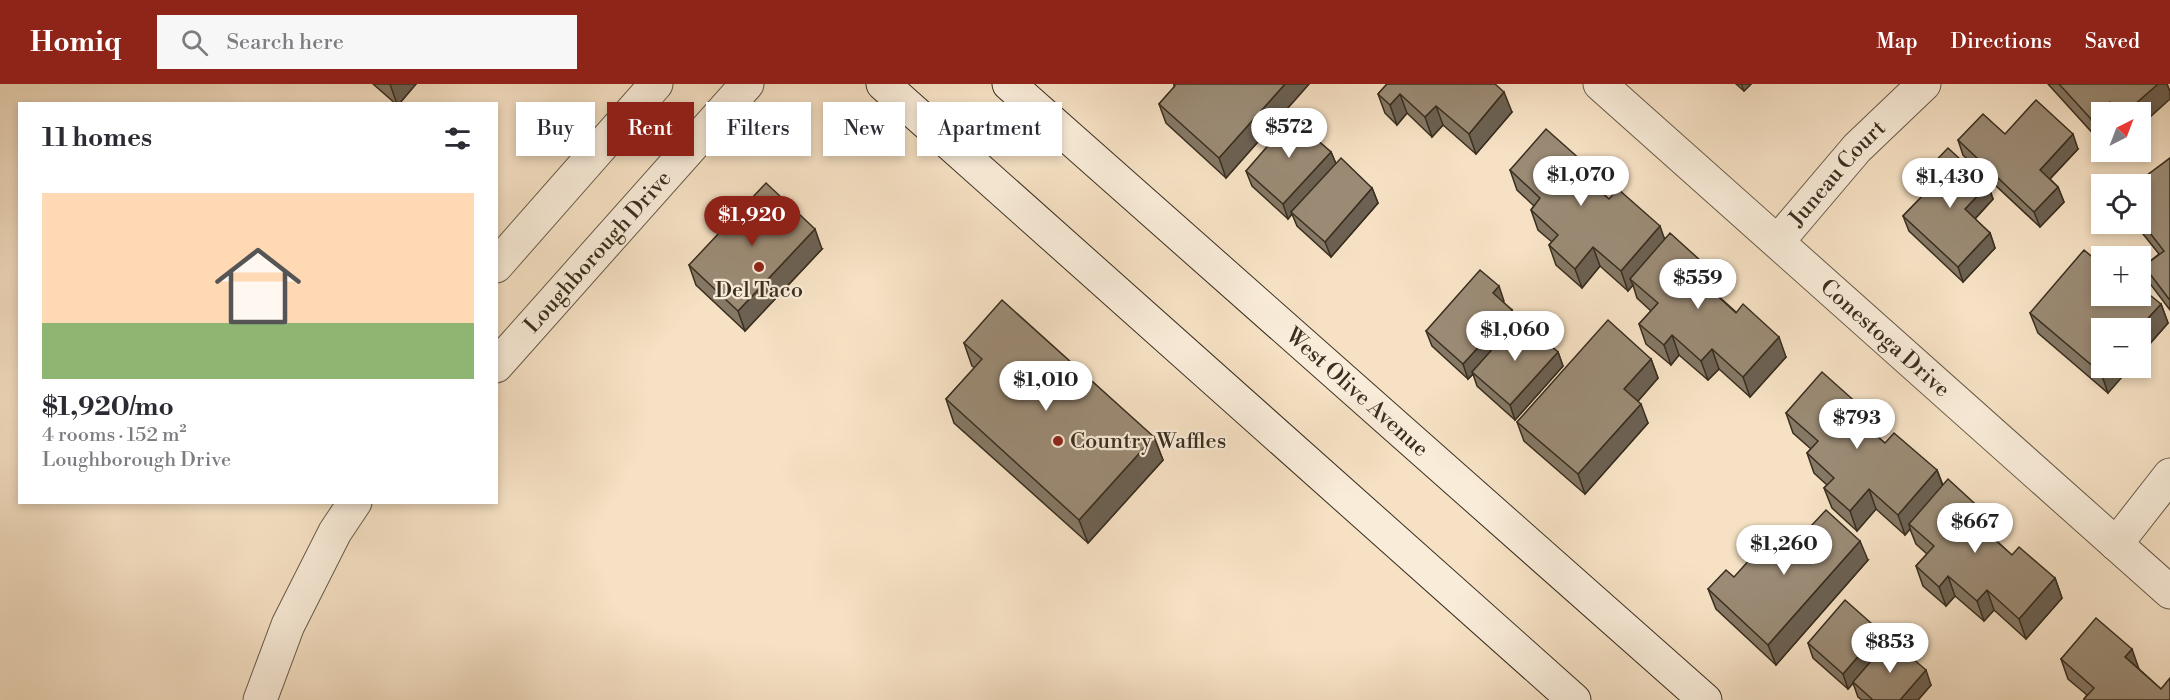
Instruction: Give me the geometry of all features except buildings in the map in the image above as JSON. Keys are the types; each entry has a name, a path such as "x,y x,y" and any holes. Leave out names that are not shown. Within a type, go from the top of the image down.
{"street":[{"path":"498,264 656,84"},
{"name":"Loughborough Drive","path":"498,364 747,84"},
{"path":"883,84 1574,700"},
{"name":"West Olive Avenue","path":"1009,84 1705,700"},
{"name":"Conestoga Drive","path":"1600,84 2170,592"},
{"name":"Juneau Court","path":"1778,241 1857,148 1924,84"},
{"path":"2116,544 2170,475"},
{"path":"260,700 288,625 335,532 354,504"}],"place":[{"name":"Del Taco","path":"759,267"},
{"name":"Country Waffles","path":"1058,441"}]}
